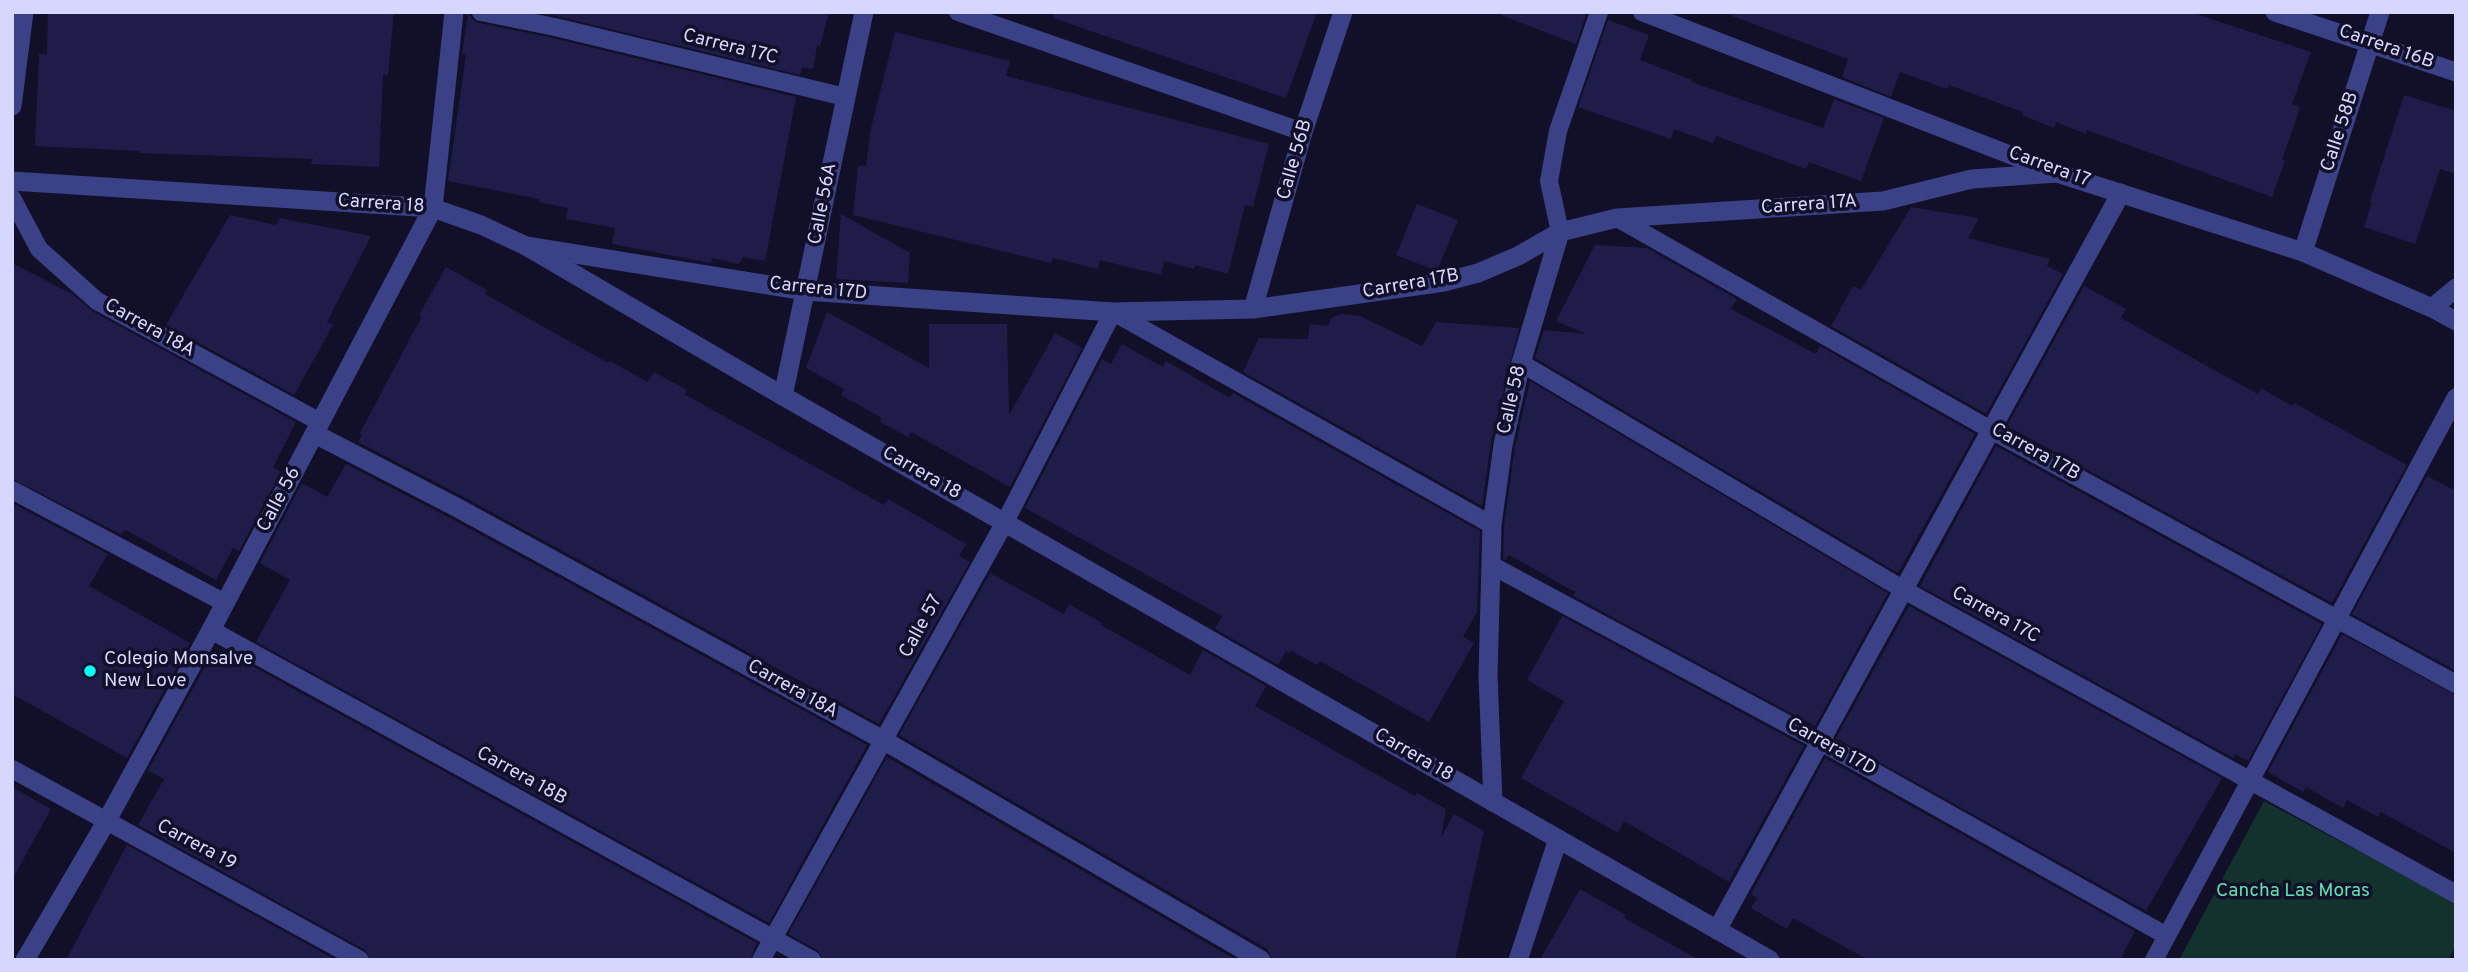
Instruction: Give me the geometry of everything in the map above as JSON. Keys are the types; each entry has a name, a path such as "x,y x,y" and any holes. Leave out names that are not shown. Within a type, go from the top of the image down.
{"street":[{"path":"12,106 24,12"},
{"name":"Calle 56","path":"25,960 106,822 211,630 433,208 454,12"},
{"name":"Calle 56A","path":"783,396 864,12"},
{"name":"Calle 56B","path":"1253,309 1303,132 1343,12"},
{"name":"Carrera 16B","path":"2276,12 2456,72"},
{"name":"Calle 58B","path":"2303,252 2380,12"},
{"name":"Carrera 17A","path":"1560,232 1617,218 1883,201 1972,179 2057,173"},
{"name":"Carrera 17","path":"2057,173 2303,252 2456,321"},
{"name":"Carrera 18","path":"12,181 433,208 481,225 526,246 783,396 1770,960"},
{"path":"1717,930 2121,193"},
{"name":"Carrera 17B","path":"1253,309 1444,282 1478,273 1560,232"},
{"name":"Calle 58","path":"1493,802 1488,675 1492,525 1503,445 1521,363 1560,232"},
{"name":"Carrera 17D","path":"526,246 806,291 1113,312 1253,309"},
{"path":"2431,308 2456,288"},
{"name":"Carrera 18A","path":"318,428 456,507 883,740 1261,960"},
{"path":"1518,960 1558,839"}],"lane":[{"name":"Carrera 17C","path":"481,12 555,27 845,97"},
{"path":"958,12 1303,132"},
{"name":"Calle 58","path":"1560,232 1549,181 1558,131 1599,12"},
{"name":"Carrera 17","path":"1642,12 2057,173"},
{"name":"Carrera 18A","path":"12,198 39,249 97,300 318,428"},
{"name":"Carrera 17B","path":"1617,218 1991,430 2456,684"},
{"name":"Calle 57","path":"761,960 1005,523 1113,312"},
{"name":"Carrera 17D","path":"1113,312 1492,525"},
{"name":"Carrera 17C","path":"1521,363 1904,590 2456,894"},
{"path":"2154,960 2456,397"},
{"path":"12,490 225,603"},
{"name":"Carrera 17D","path":"1491,565 1821,741 2167,936"},
{"name":"Carrera 18B","path":"211,630 812,960"},
{"name":"Carrera 19","path":"12,769 360,960"}],"green space":[{"name":"Cancha Las Moras","path":"2264,801 2456,903 2456,946 2448,960 2179,960"}],"building":[{"path":"48,12 394,12 388,75 383,74 379,167 310,164 313,159 35,146 39,54 47,54"},
{"path":"468,12 473,20 479,23 553,38 796,97 765,261 743,257 739,264 712,258 711,263 612,244 615,228 566,219 568,208 539,202 539,199 448,181 466,55 462,54"},
{"path":"539,12 829,12 820,46 817,46 813,69 802,68 800,75"},
{"path":"1054,12 1317,12 1286,98 1053,18"},
{"path":"1502,12 1587,12 1576,44 1501,15"},
{"path":"1733,12 2190,12 2311,52 2292,104 2300,108 2272,197 2087,130 2086,134 2056,122 2054,128 2022,115 2023,112 1949,85 1947,89 1900,72 1891,97 1842,77 1848,59 1732,16"},
{"path":"1608,20 1649,35 1640,60 1692,80 1691,82 1823,128 1834,99 1884,118 1861,181 1809,162 1806,169 1716,136 1713,143 1674,129 1671,139 1578,107"},
{"path":"895,32 1010,61 1006,76 1269,144 1253,207 1245,205 1228,274 1195,265 1194,269 1164,261 1161,275 1100,260 1098,269 1053,258 1051,263 853,215 858,166 866,166 871,128"},
{"path":"2404,95 2456,111 2456,174 2440,169 2415,244 2364,227"},
{"path":"1417,204 1458,220 1437,271 1396,255"},
{"path":"1911,207 1979,218 1968,238 2050,259 2047,266 2063,274 1986,414 1831,326 1853,286 1861,290"},
{"path":"841,214 910,253 908,283 836,279"},
{"path":"230,215 276,225 280,218 371,236 327,322 333,325 294,395 166,325"},
{"path":"1595,245 1647,248 1737,299 1731,309 1816,354 1820,346 1975,434 1898,573 1535,358 1544,330 1586,334 1556,321"},
{"path":"12,263 74,295 92,311 296,422 273,467 281,472 239,551 233,548 216,580 126,530 120,534 12,479"},
{"path":"446,267 487,290 485,294 608,363 610,361 648,382 654,372 687,390 684,394 884,505 888,499 966,544 959,556 970,562 879,724 358,442 362,435 360,433 422,316 419,315"},
{"path":"2084,286 2126,309 2121,318 2205,365 2258,394 2261,388 2292,406 2294,403 2407,465 2332,603 2007,426"},
{"path":"827,312 929,368 929,324 1007,324 1009,415 1055,333 1082,348 1010,487 911,432 908,437 880,422 882,418 841,395 844,389 806,368"},
{"path":"1343,314 1360,316 1422,346 1436,322 1519,328 1491,442 1482,506 1243,372 1259,338 1308,339 1310,324 1328,326 1332,317"},
{"path":"1122,344 1163,367 1166,361 1230,398 1233,393 1480,531 1477,612 1463,637 1474,643 1429,722 1320,661 1317,665 1292,651 1286,651 1278,665 1215,629 1222,616 1025,508 1102,359 1111,364"},
{"path":"1530,381 1888,593 1815,726 1573,596 1575,592 1509,555 1506,560 1503,559 1504,526 1515,447"},
{"path":"1996,446 2322,624 2248,761 2235,754 2233,758 1920,586"},
{"path":"346,464 867,745 769,923 256,642 290,580 260,563 302,483 327,497"},
{"path":"2427,476 2456,491 2456,671 2352,614"},
{"name":"Colegio Monsalve New Love","path":"12,503 108,554 89,586 190,643 127,758 12,694"},
{"path":"990,573 1064,614 1069,604 1190,675 1203,650 1266,686 1255,706 1415,796 1417,793 1446,809 1441,838 1454,814 1484,831 1455,960 1273,960 1267,949 899,735"},
{"path":"1909,606 2222,778 2146,911 1836,738"},
{"path":"1562,616 1804,746 1729,882 1624,821 1618,833 1521,778 1564,701 1527,680"},
{"path":"2342,634 2456,695 2456,853 2381,812 2378,817 2347,800 2343,808 2306,787 2303,792 2268,772"},
{"path":"212,654 230,665 235,657 245,662 757,943 750,960 371,960 365,950 138,825 164,779 148,770"},
{"path":"887,757 1236,960 823,960 817,950 788,934"},
{"path":"1825,758 2135,931 2120,960 1868,960 1793,918 1787,929 1751,908 1757,898 1751,894"},
{"path":"12,787 51,809 12,880"},
{"path":"127,845 336,960 66,960"},
{"path":"1580,889 1626,915 1624,918 1699,960 1540,960"}],"place":[{"name":"Colegio Monsalve New Love","path":"90,671"}]}
